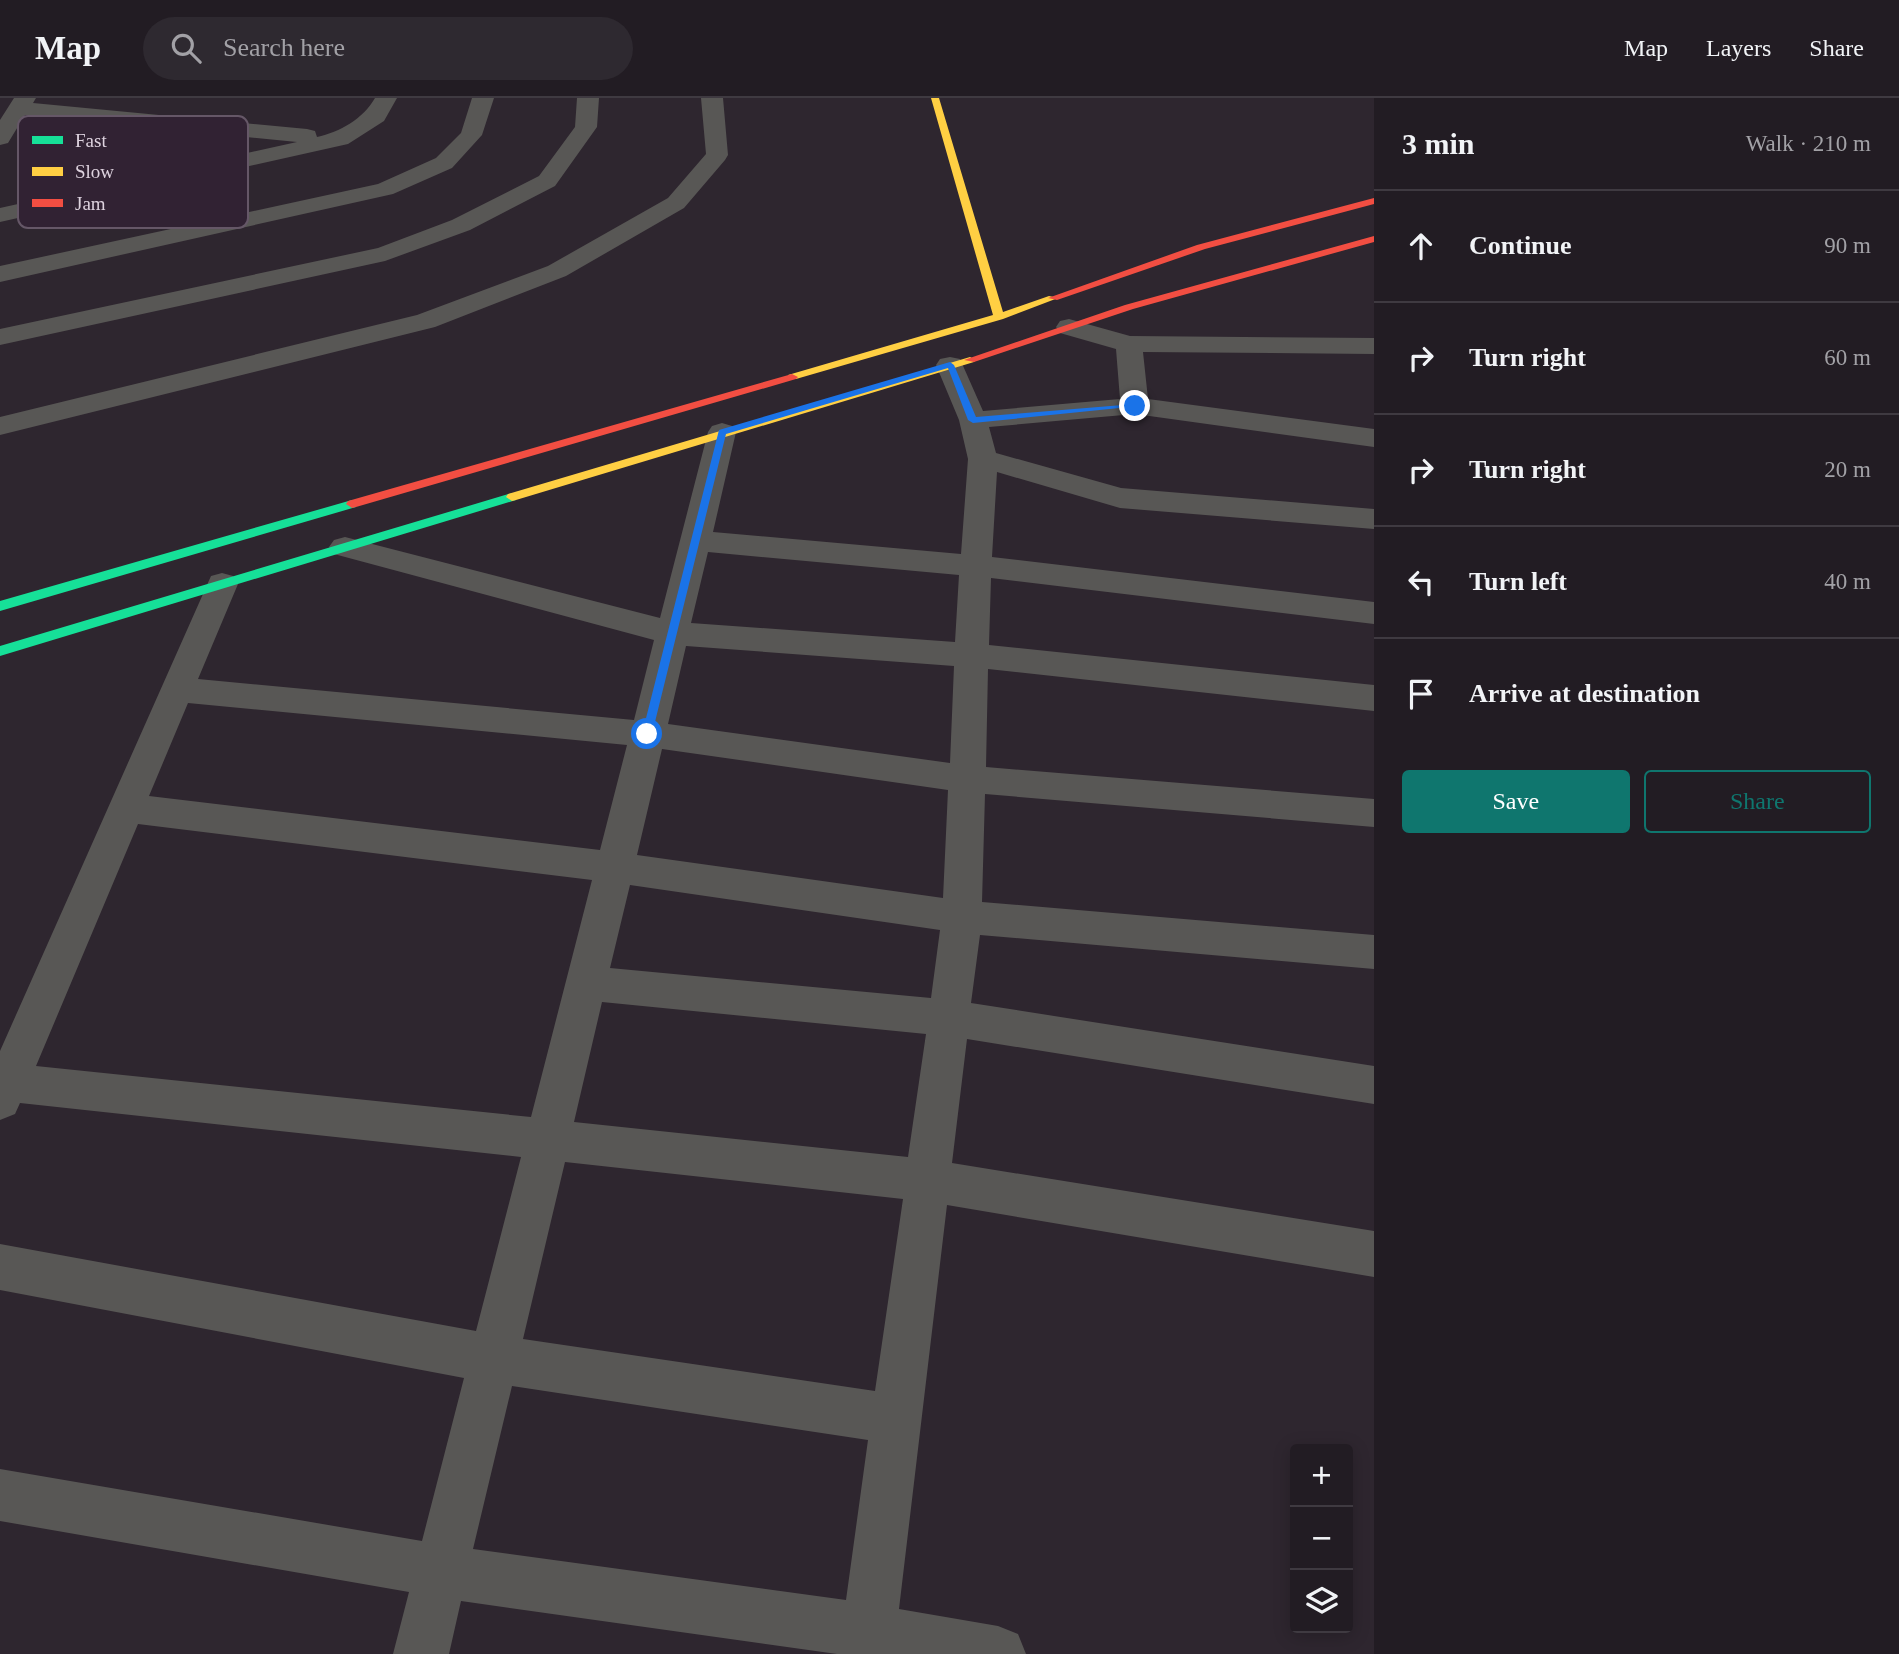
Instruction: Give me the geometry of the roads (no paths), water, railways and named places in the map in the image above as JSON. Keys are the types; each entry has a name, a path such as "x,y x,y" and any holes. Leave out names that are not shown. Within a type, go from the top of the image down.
{"street":[{"path":"248,160 340,139 376,116 386,98"},
{"path":"248,220 385,190 444,163 471,135 483,98"},
{"path":"0,337 385,254 461,225 547,181 586,127 589,98"},
{"path":"0,426 426,321 557,271 676,203 717,155 712,98"},
{"path":"935,98 999,317"},
{"path":"0,138 22,103 137,116"},
{"path":"248,129 340,139"},
{"path":"0,606 999,317 1200,247 1374,201"},
{"path":"0,215 18,211"},
{"path":"0,274 211,228"},
{"path":"0,650 950,365 1129,307 1373,241"},
{"path":"1069,327 1129,344 1374,346"},
{"path":"1129,344 1135,406"},
{"path":"867,1643 962,917 983,459 973,420 950,365"},
{"path":"973,420 1135,406 1374,438"},
{"path":"421,1654 722,432"},
{"path":"983,459 1120,498 1374,519"},
{"path":"695,541 976,566 1374,613"},
{"path":"345,547 672,633 972,655 1374,698"},
{"path":"222,584 4,1091 927,1180 1374,1254"},
{"path":"177,689 647,734 967,779 1374,813"},
{"path":"126,808 615,867 962,917 1374,952"},
{"path":"586,984 949,1018 1374,1086"},
{"path":"0,1268 493,1359 896,1419"},
{"path":"0,1496 867,1643 998,1654"}]}
